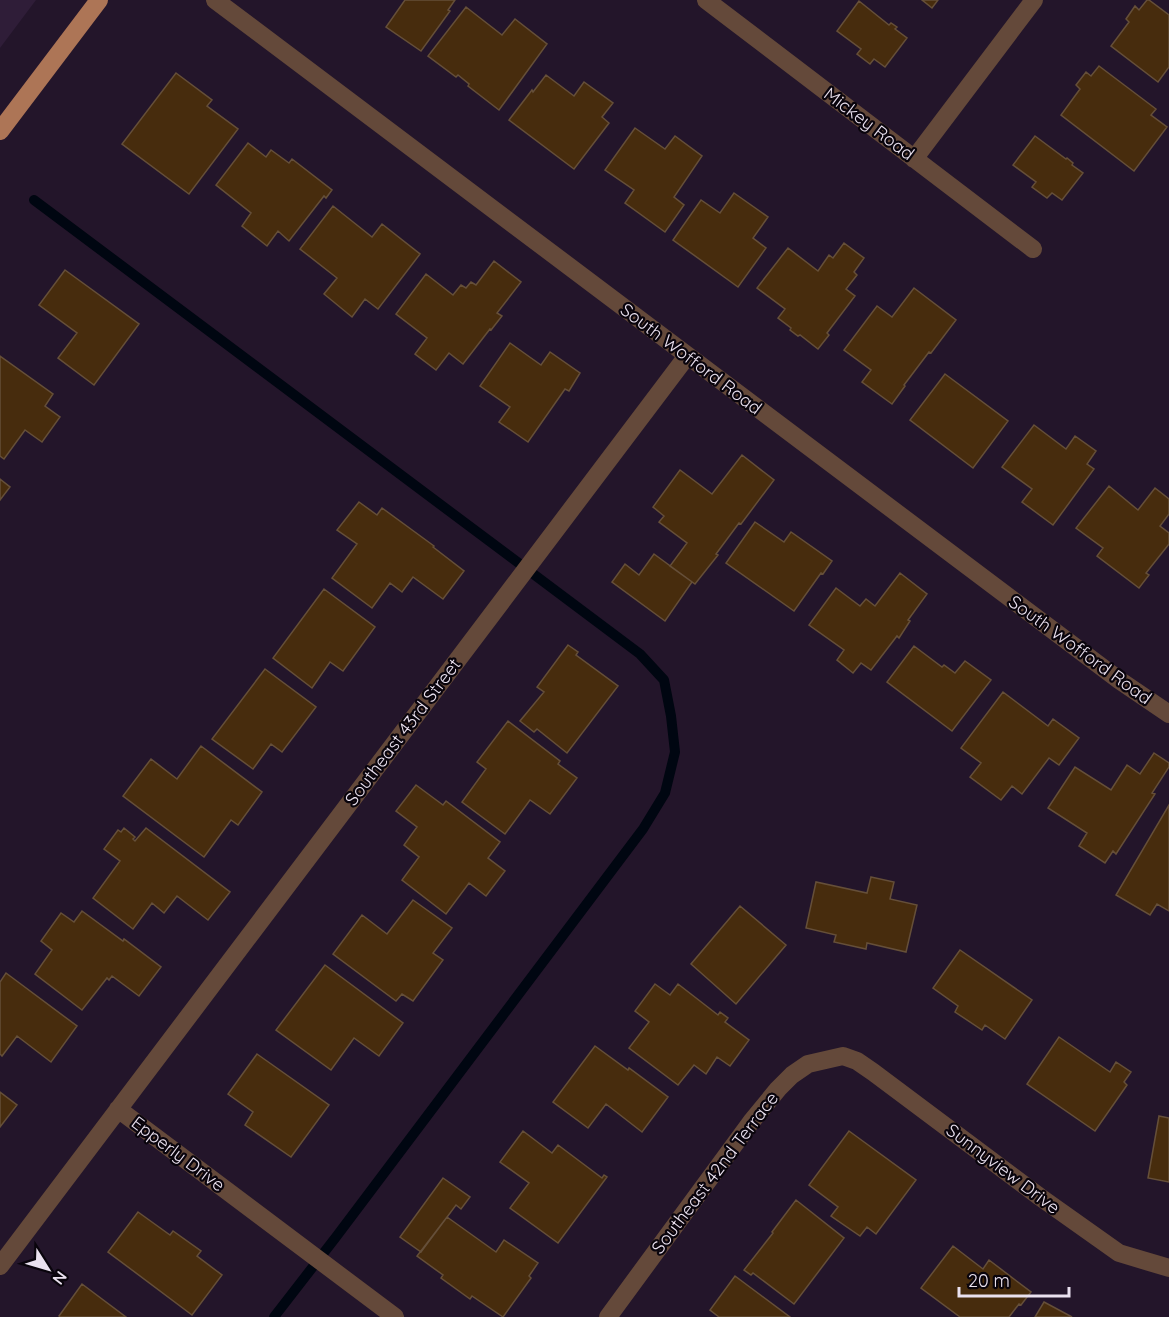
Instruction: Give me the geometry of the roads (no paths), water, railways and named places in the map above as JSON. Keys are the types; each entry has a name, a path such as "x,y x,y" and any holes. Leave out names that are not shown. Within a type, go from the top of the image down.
{"main road":[{"path":"0,131 99,0"}],"street":[{"name":"South Wofford Road","path":"215,0 1119,681 1169,714"},
{"name":"Mickey Road","path":"706,0 1033,249"},
{"path":"914,159 1034,0"},
{"name":"Southeast 43rd Street","path":"118,1109 687,356"},
{"name":"Sunnyview Drive","path":"843,1056 857,1061 873,1072 1119,1253 1169,1268"},
{"name":"Southeast 42nd Terrace","path":"608,1317 751,1122 778,1089 808,1064 843,1056"},
{"name":"Epperly Drive","path":"0,1266 118,1109 395,1317"}],"waterway":[{"path":"34,200 640,654 664,680 675,752 665,793 643,829 274,1317"}]}
